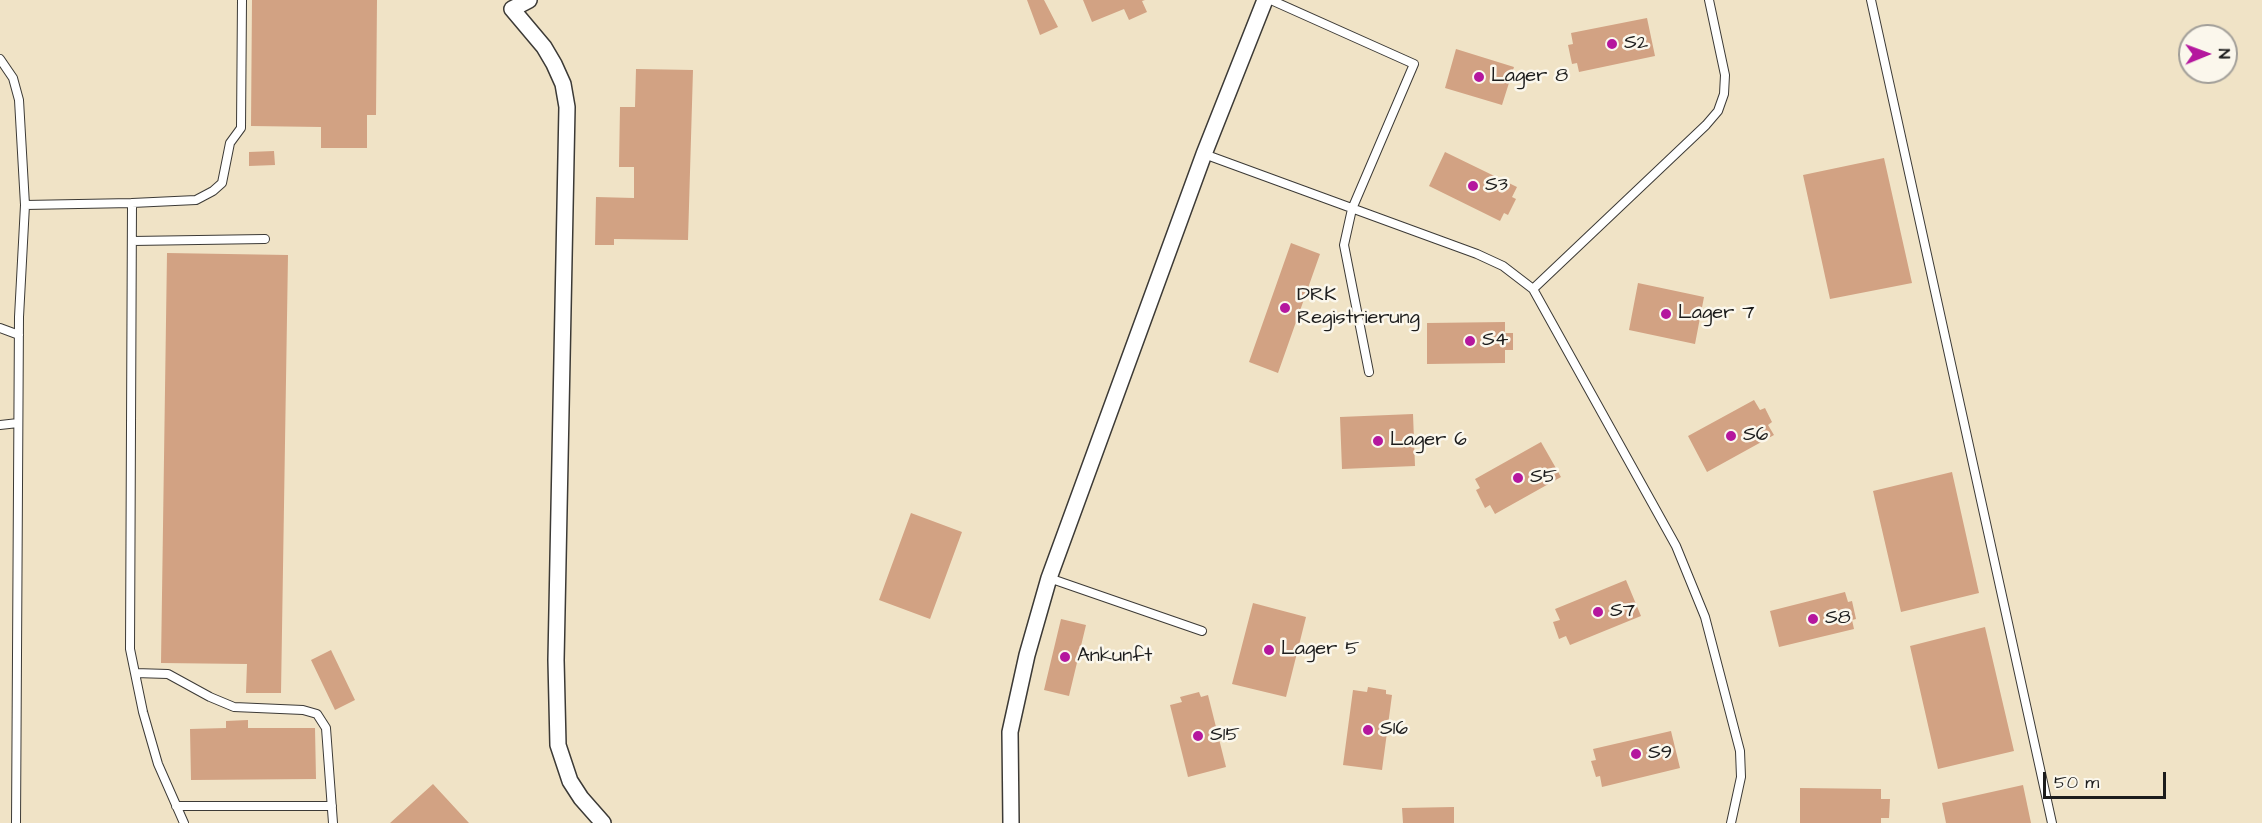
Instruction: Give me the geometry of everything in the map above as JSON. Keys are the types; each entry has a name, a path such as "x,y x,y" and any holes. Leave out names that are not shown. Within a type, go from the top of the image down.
{"street":[{"path":"529,0 508,5 544,47 554,64 563,84 567,107 556,660 558,746 570,781 581,798 603,823"},
{"path":"1011,823 1010,732 1027,655 1049,578 1204,154 1265,0"}],"lane":[{"path":"25,205 196,200 222,183 230,143 241,128 242,0"},
{"path":"1271,0 1414,64 1352,209 1344,245 1369,372"},
{"path":"1533,289 1718,111 1724,94 1725,75 1709,0"},
{"path":"1871,0 2052,823"},
{"path":"0,59 13,78 19,100 25,205 19,334 16,823"},
{"path":"1204,154 1477,254 1503,266 1533,289 1676,546 1705,617 1740,751 1741,777 1731,823"},
{"path":"132,203 130,649 158,764 184,823"},
{"path":"132,241 266,239"},
{"path":"0,328 19,334"},
{"path":"0,425 18,423"},
{"path":"1049,578 1202,631"},
{"path":"135,673 168,674 210,698 234,707 303,710 317,714 326,728 333,823"},
{"path":"176,806 332,806"}],"building":[{"path":"252,0 377,0 376,115 367,115 367,148 321,148 321,127 251,126"},
{"path":"1027,0 1044,0 1058,27 1040,35"},
{"path":"1083,0 1145,0 1142,1 1147,12 1129,20 1124,9 1092,22"},
{"name":"S2","path":"1647,18 1655,56 1579,72 1577,63 1572,64 1568,45 1573,44 1571,33"},
{"name":"Lager 8","path":"1456,49 1514,67 1502,105 1445,88"},
{"path":"636,69 693,70 688,240 614,239 614,245 595,245 596,197 634,198 634,167 619,167 620,107 635,107"},
{"path":"274,151 275,165 249,166 249,152"},
{"name":"S3","path":"1445,152 1517,187 1512,197 1516,199 1508,215 1504,213 1500,221 1429,186"},
{"path":"1884,158 1912,283 1830,299 1803,175"},
{"name":"DRK Registrierung","path":"1291,243 1320,254 1278,373 1249,362"},
{"path":"167,253 288,255 281,693 246,693 247,664 161,663"},
{"name":"Lager 7","path":"1638,283 1704,297 1695,344 1629,330"},
{"name":"S4","path":"1505,322 1505,333 1513,333 1513,350 1505,350 1505,363 1427,364 1427,323"},
{"name":"S6","path":"1754,400 1760,410 1765,408 1772,422 1768,425 1774,435 1707,472 1688,436"},
{"name":"Lager 6","path":"1413,414 1415,466 1342,469 1340,417"},
{"name":"S5","path":"1541,442 1561,477 1495,514 1490,505 1485,508 1476,490 1480,488 1475,479"},
{"path":"1952,472 1979,593 1901,612 1873,491"},
{"path":"911,513 962,532 930,619 879,600"},
{"name":"S7","path":"1626,580 1641,616 1570,645 1566,636 1559,639 1553,622 1560,620 1555,609"},
{"name":"S8","path":"1845,592 1848,602 1852,601 1856,619 1852,620 1854,629 1779,647 1770,611"},
{"name":"Lager 5","path":"1253,603 1306,617 1286,697 1232,684"},
{"name":"Ankunft","path":"1061,619 1086,625 1069,696 1044,690"},
{"path":"1985,627 2014,751 1938,769 1910,646"},
{"path":"331,650 355,700 335,710 311,660"},
{"name":"S16","path":"1368,687 1386,690 1386,694 1392,695 1382,770 1343,765 1353,690 1367,692"},
{"name":"S15","path":"1199,692 1201,697 1208,695 1226,767 1188,777 1170,705 1182,702 1180,697"},
{"path":"248,720 248,728 315,728 316,779 191,780 190,729 226,728 226,721"},
{"name":"S9","path":"1671,731 1680,768 1602,787 1600,776 1596,777 1591,761 1596,760 1593,749"},
{"path":"433,784 469,823 390,823"},
{"path":"2023,785 2031,823 1946,823 1942,803"},
{"path":"1800,788 1881,789 1881,799 1890,799 1889,818 1881,818 1881,823 1800,823"},
{"path":"1454,807 1454,823 1403,823 1402,808"}],"place":[{"name":"S2","path":"1612,44"},
{"name":"Lager 8","path":"1479,77"},
{"name":"S3","path":"1473,186"},
{"name":"DRK Registrierung","path":"1285,308"},
{"name":"Lager 7","path":"1666,314"},
{"name":"S4","path":"1470,341"},
{"name":"S6","path":"1731,436"},
{"name":"Lager 6","path":"1378,441"},
{"name":"S5","path":"1518,478"},
{"name":"S7","path":"1598,612"},
{"name":"S8","path":"1813,619"},
{"name":"Lager 5","path":"1269,650"},
{"name":"Ankunft","path":"1065,657"},
{"name":"S16","path":"1368,730"},
{"name":"S15","path":"1198,736"},
{"name":"S9","path":"1636,754"}]}
